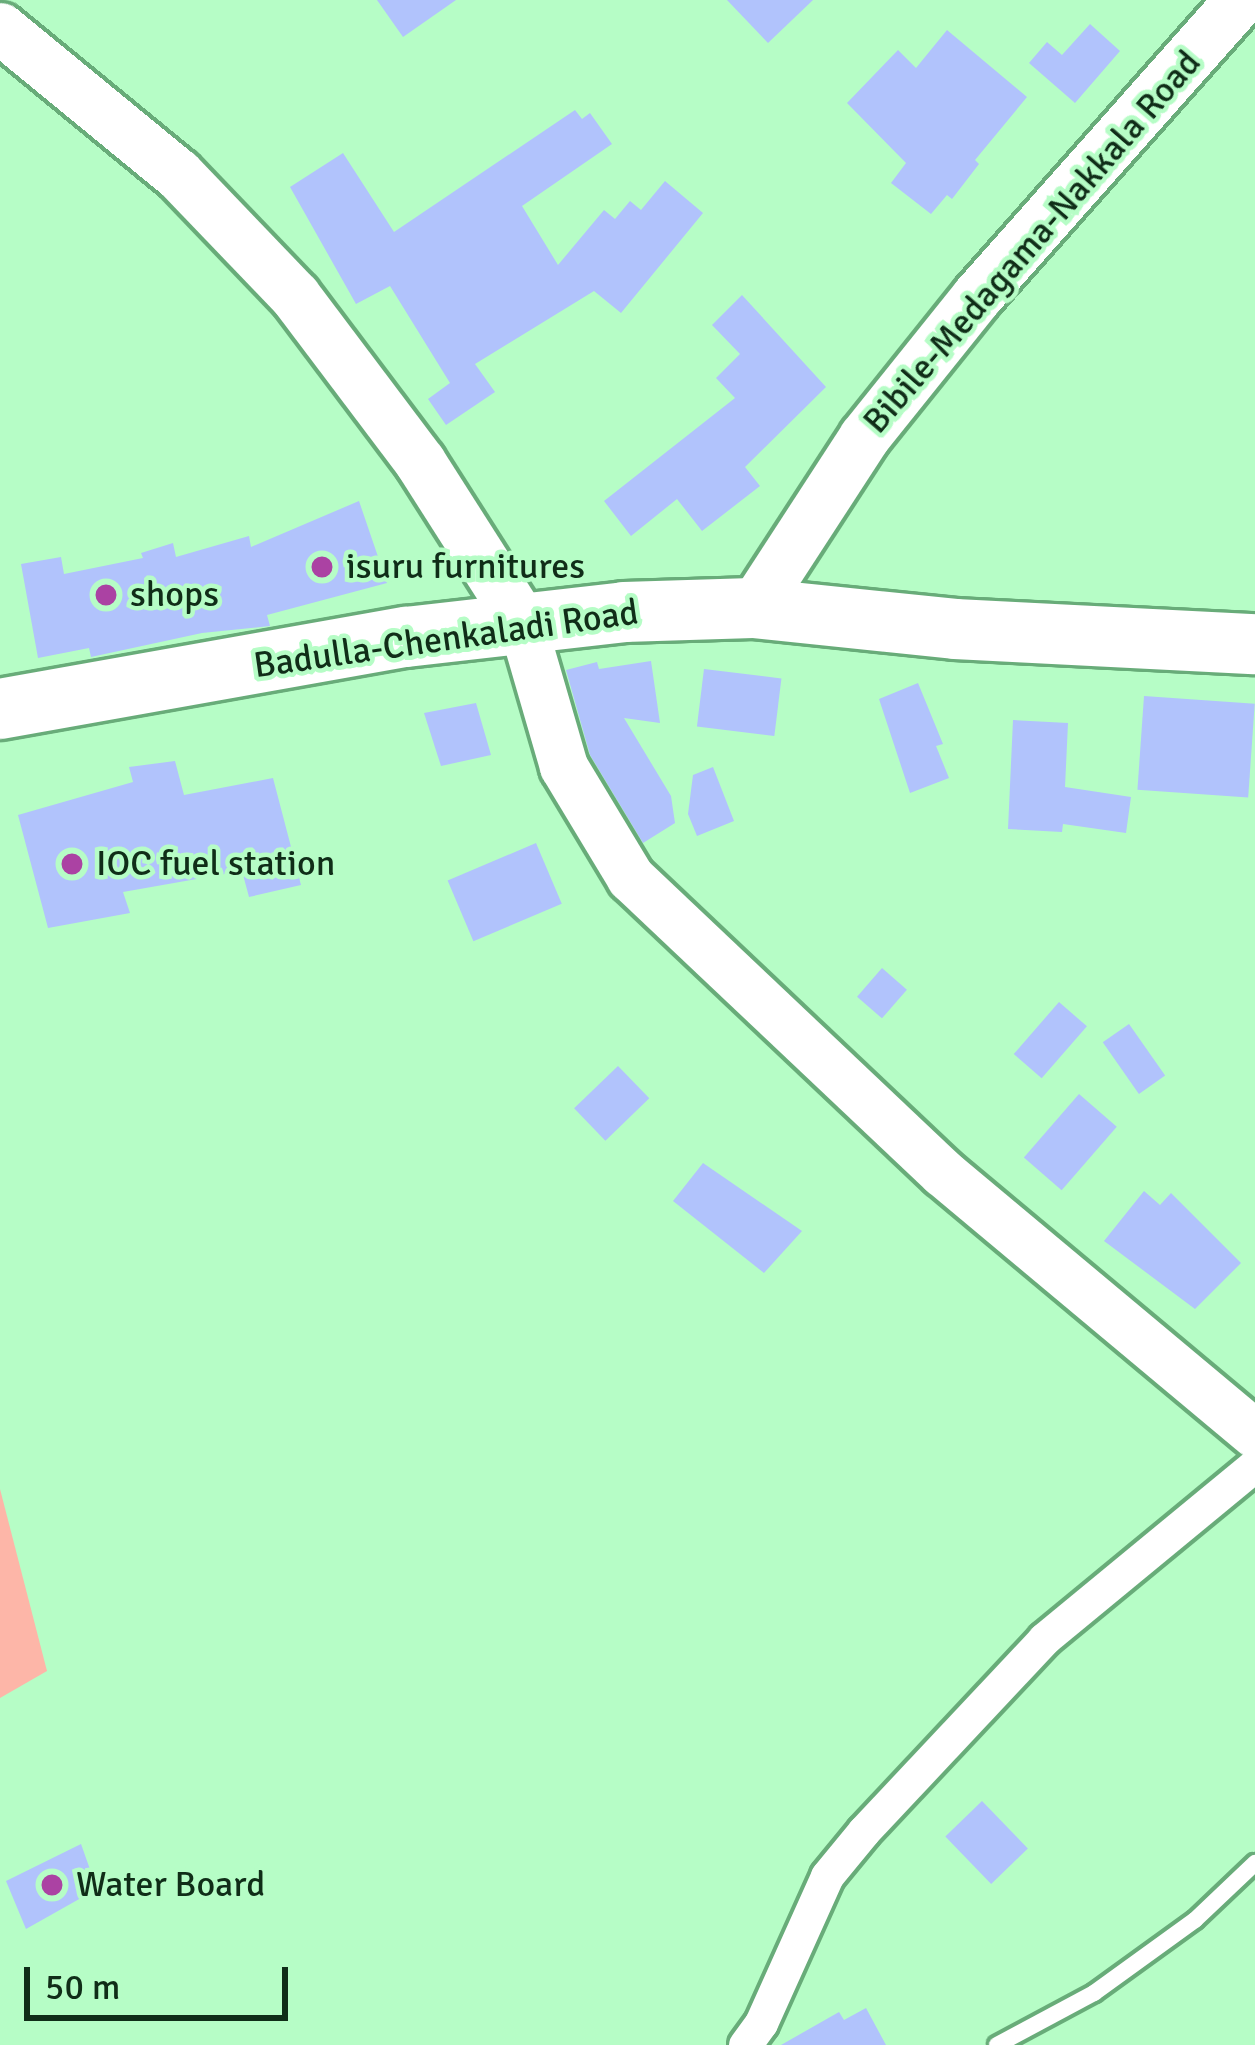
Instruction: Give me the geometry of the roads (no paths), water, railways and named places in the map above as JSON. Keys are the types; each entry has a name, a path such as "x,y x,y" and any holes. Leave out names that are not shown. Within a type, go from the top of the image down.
{"highway":[{"name":"Badulla-Chenkaladi Road","path":"0,709 522,622 753,608 955,629 1255,644"}],"main road":[{"name":"Bibile-Medagama-Nakkala Road","path":"753,608 864,436 977,296 1240,0"},
{"path":"0,28 178,174 296,296 420,462 522,622"}],"street":[{"path":"522,622 564,767 631,878 943,1173 1255,1434"},
{"path":"745,2045 761,2023 827,1876 864,1831 1044,1639 1255,1465"}],"lane":[{"path":"998,2045 1094,1993 1195,1920 1255,1863"}],"place":[{"name":"isuru furnitures","path":"322,567"},
{"name":"shops","path":"106,595"},
{"name":"IOC fuel station","path":"72,864"},
{"name":"Water Board","path":"52,1885"}]}
